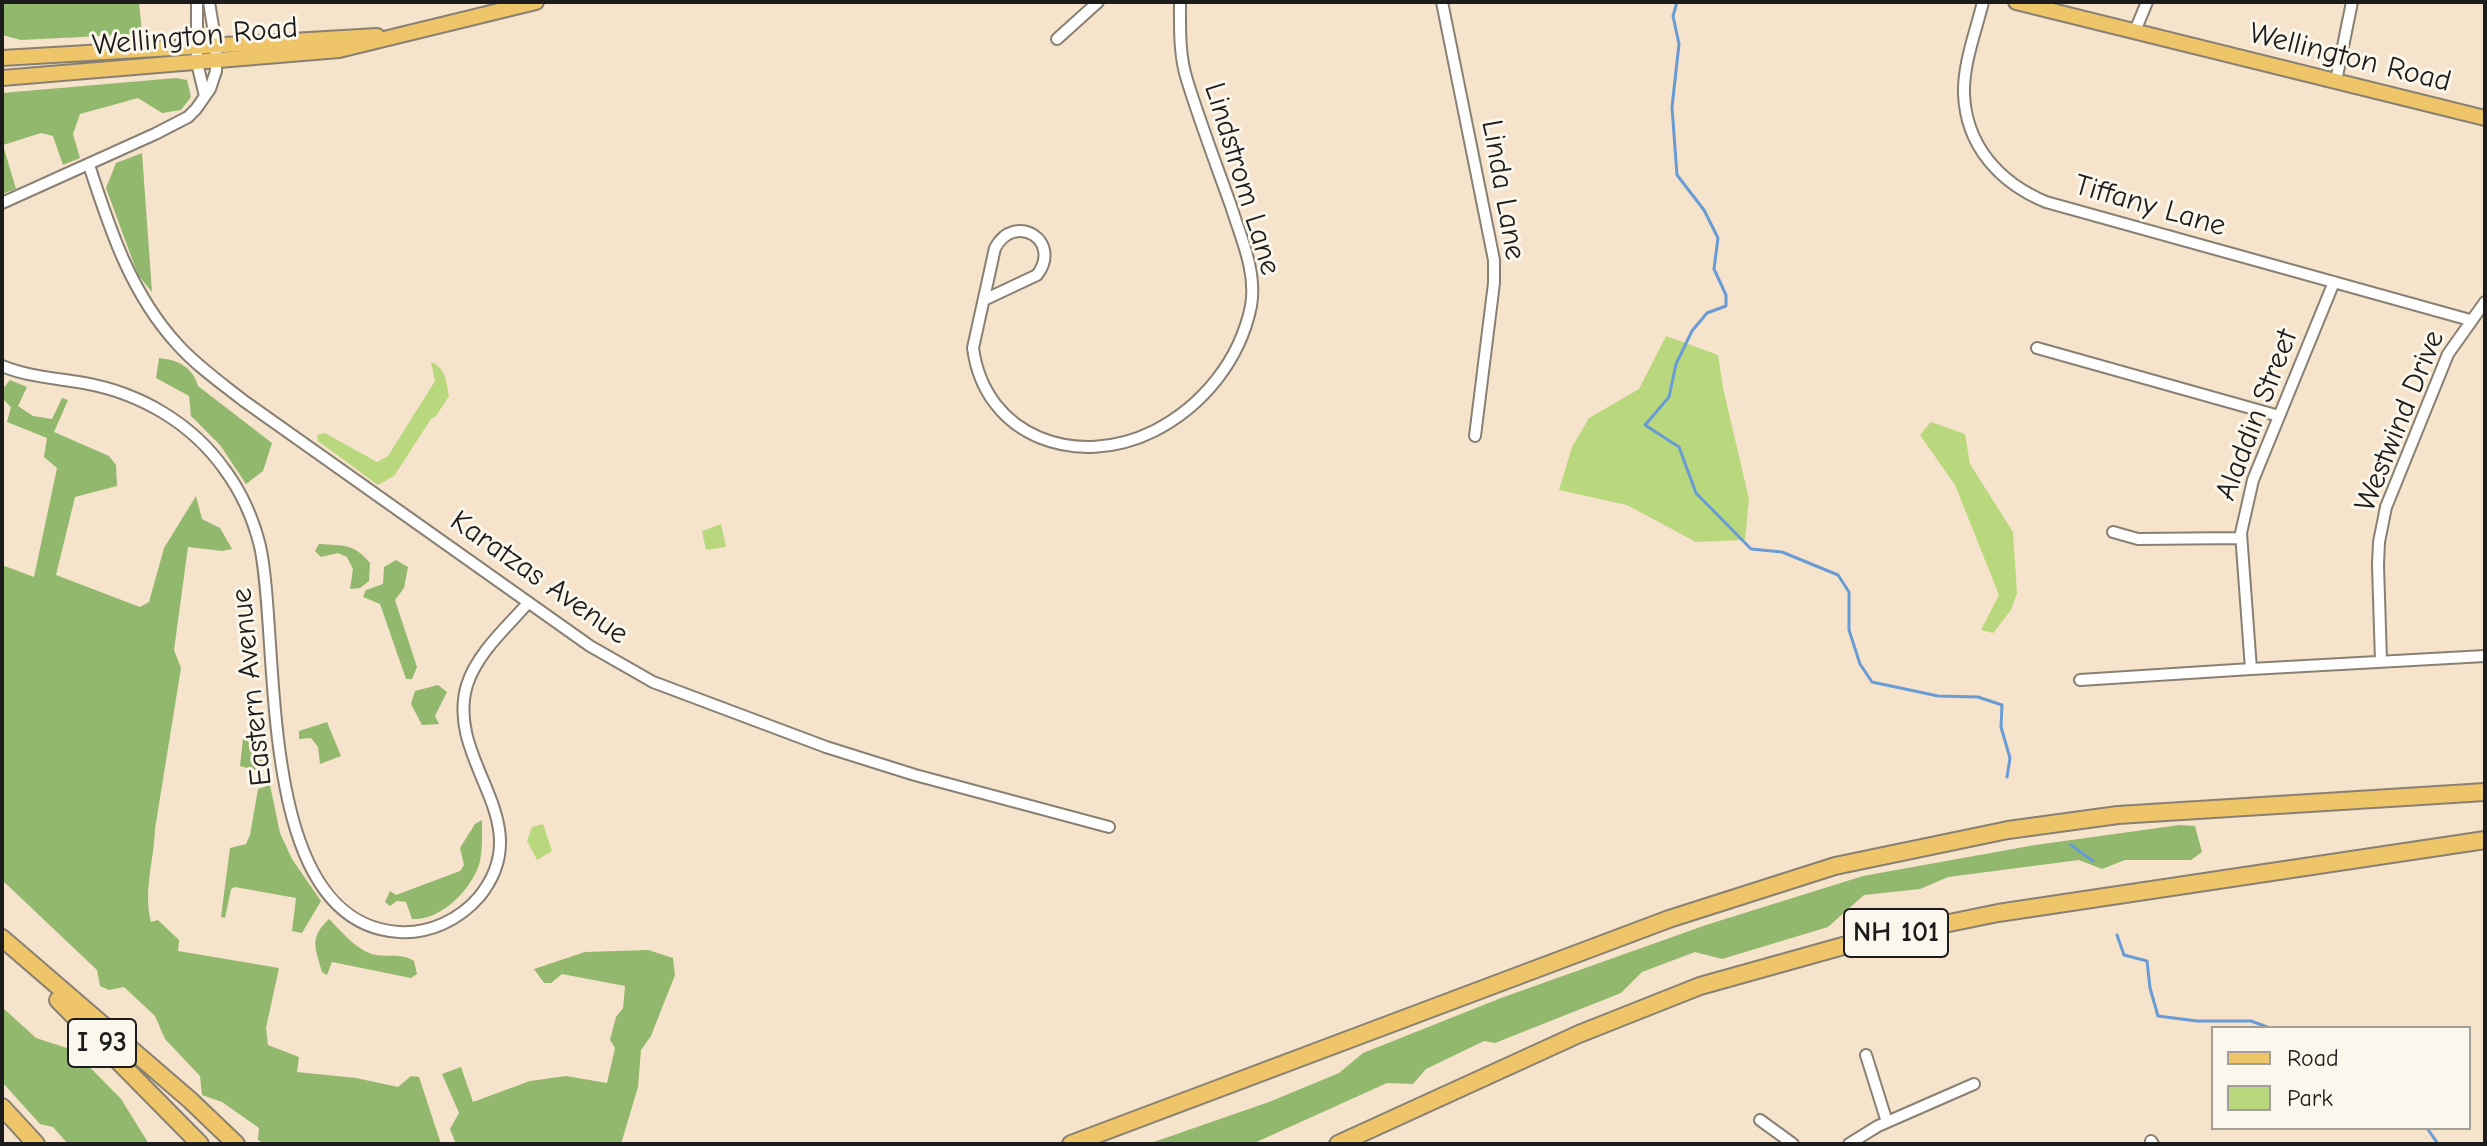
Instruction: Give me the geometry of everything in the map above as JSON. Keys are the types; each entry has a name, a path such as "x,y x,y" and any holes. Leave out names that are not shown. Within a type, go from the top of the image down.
{"highway":[{"name":"NH 101","path":"1071,1144 1669,919 1835,866 2008,830 2118,815 2485,792"},
{"name":"NH 101","path":"1338,1144 1579,1034 1700,986 1861,941 2014,911 2485,840"},
{"path":"2,938 190,1100 236,1144"},
{"name":"I 93","path":"2,945 200,1144"},
{"path":"2,1107 36,1144"}],"main road":[{"name":"Wellington Road","path":"2,78 339,50 536,2"},
{"name":"Wellington Road","path":"2016,2 2485,118"},
{"name":"Wellington Road","path":"2,58 362,35 390,36"}],"street":[{"path":"197,2 197,63 205,96"},
{"path":"2,203 188,117 215,81 216,45 209,2"},
{"path":"1057,39 1098,2"},
{"name":"Lindstrom Lane","path":"984,300 1037,275 1045,259 1041,242 1035,236 1028,232 1012,231 999,240 984,300 973,348 975,364 985,390 1005,417 1017,427 1046,440 1093,446 1141,436 1178,415 1225,370 1244,334 1253,279 1187,80 1181,46 1180,2"},
{"name":"Linda Lane","path":"1442,2 1494,260 1494,283 1475,436"},
{"name":"Tiffany Lane","path":"1983,2 1967,68 1964,94 1967,118 1976,140 2003,178 2022,192 2046,202 2470,320"},
{"path":"2135,31 2147,2"},
{"path":"2336,81 2352,2"},
{"name":"Karatzas Avenue","path":"89,165 111,233 134,285 178,345 244,401 619,664 702,702 900,770 1109,827"},
{"name":"Aladdin Street","path":"2251,669 2241,538 2253,480 2334,282"},
{"name":"Westwind Drive","path":"2381,661 2378,565 2383,519 2443,365 2470,320 2485,302"},
{"path":"2037,348 2279,416"},
{"name":"Eastern Avenue","path":"2,366 25,374 107,389 151,406 200,441 233,480 247,505 260,546 275,731 291,810 312,867 321,882 342,909 363,923 399,932 442,925 471,905 491,877 499,844 499,821 465,733 464,697 476,665 528,603"},
{"path":"2113,532 2138,539 2241,538"},
{"path":"2080,680 2485,656"},
{"path":"1866,1055 1887,1122"},
{"path":"1849,1144 1887,1122 1974,1084"},
{"path":"1760,1120 1793,1144"}],"green space":[{"path":"2,2 139,2 142,34 21,40 2,35"},
{"path":"176,78 187,80 191,97 181,110 162,113 138,98 80,114 73,134 80,158 63,165 53,136 41,133 3,145 16,189 2,194 2,93"},
{"path":"142,153 152,292 138,275 106,188 116,163"},
{"path":"1666,336 1718,355 1749,499 1745,540 1696,542 1627,505 1559,490 1572,447 1589,418 1639,389"},
{"path":"159,358 184,366 198,386 272,443 263,471 246,484 220,445 191,416 189,396 156,378"},
{"path":"431,362 442,371 449,396 394,476 378,485 318,441 317,435 325,433 377,462 388,456 435,381"},
{"path":"10,380 27,387 18,406 33,416 52,419 62,398 68,400 54,432 109,456 116,465 117,486 75,497 56,575 140,607 149,602 164,548 196,496 202,519 220,528 232,549 222,551 188,547 174,650 181,668 148,887 151,922 158,920 179,940 178,951 279,968 266,1028 268,1045 299,1057 297,1072 356,1078 398,1087 411,1076 419,1077 441,1144 265,1144 258,1140 259,1128 222,1102 202,1095 200,1076 165,1039 155,1016 124,987 109,990 100,986 97,970 2,880 2,565 34,577 57,468 44,457 47,438 7,422 11,407 2,398 2,390"},
{"path":"1931,422 1965,434 1970,464 2013,532 2017,593 2011,610 1993,633 1981,630 1999,595 1955,485 1920,435"},
{"path":"721,524 726,547 706,550 702,531"},
{"path":"319,544 348,547 359,552 370,563 369,581 360,588 350,589 353,569 347,557 338,553 321,557 315,551"},
{"path":"396,560 408,567 404,588 395,600 417,667 412,679 406,679 380,604 363,597 366,590 383,584 384,567"},
{"path":"438,685 447,692 435,716 439,724 422,725 411,704 415,691"},
{"path":"327,722 341,756 320,764 318,747 311,738 299,739 299,731"},
{"path":"258,725 263,741 262,768 255,770 240,766 243,739 252,726"},
{"path":"270,785 280,833 292,859 321,901 302,933 292,931 296,898 235,887 231,889 225,918 221,917 230,848 246,844 258,789"},
{"path":"482,820 479,865 469,885 453,902 433,915 412,919 406,902 397,901 390,906 385,902 390,891 396,895 460,871 464,865 460,848 475,824"},
{"path":"543,824 552,851 537,860 527,841 532,827"},
{"path":"2180,825 2195,826 2202,852 2191,860 2125,860 2102,869 2079,860 1948,877 1920,889 1864,895 1828,927 1722,959 1695,952 1642,972 1621,993 1495,1043 1484,1041 1426,1069 1413,1084 1387,1083 1252,1144 1148,1144 1269,1102 1339,1073 1363,1053 1501,998 1706,925 1863,876 2035,845"},
{"path":"329,919 350,940 369,953 400,956 414,961 417,974 411,978 332,962 327,975 322,972 315,943 318,932"},
{"path":"648,950 673,958 675,975 651,1036 641,1050 638,1087 621,1144 456,1144 450,1129 459,1113 442,1074 461,1067 473,1102 530,1081 566,1076 607,1083 615,1048 610,1040 616,1017 623,1008 625,986 562,974 551,983 544,983 534,969 585,952"},
{"path":"2,1007 36,1038 73,1050 121,1099 149,1144 68,1144 53,1127 40,1124 2,1082"}],"waterway":[{"path":"1677,2 1673,16 1679,44 1672,107 1677,175 1704,210 1718,238 1714,269 1726,295 1726,306 1707,313 1692,331 1676,364 1669,397 1645,425 1679,447 1696,493 1751,549 1782,552 1838,575 1849,592 1849,630 1860,664 1872,682 1938,696 1978,697 2002,705 2001,727 2010,758 2007,777"},
{"path":"2071,845 2093,861"},
{"path":"2117,935 2124,955 2147,961 2158,1016 2197,1021 2251,1021 2265,1026"},
{"path":"2428,1130 2438,1144"}]}
